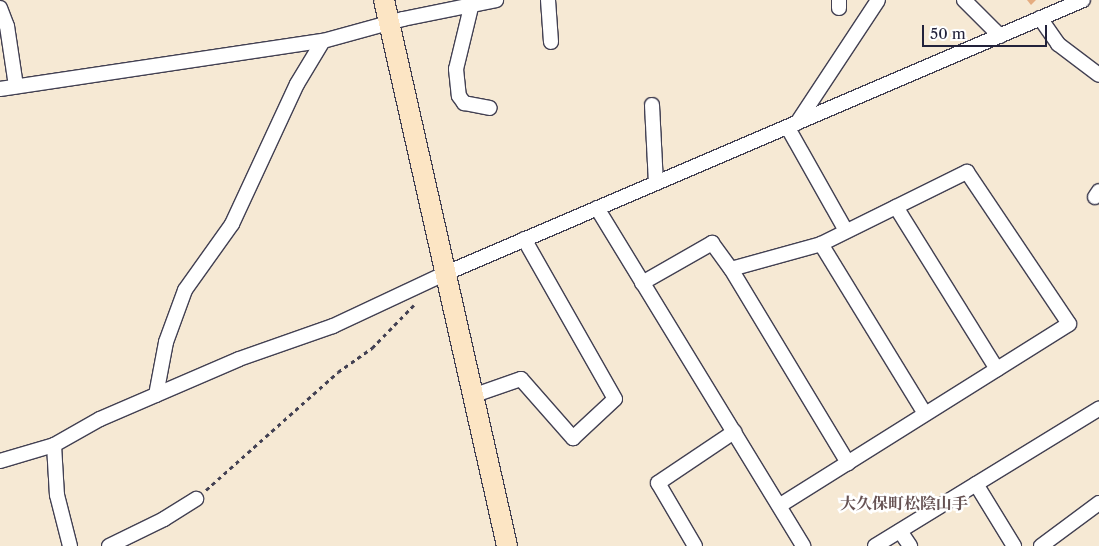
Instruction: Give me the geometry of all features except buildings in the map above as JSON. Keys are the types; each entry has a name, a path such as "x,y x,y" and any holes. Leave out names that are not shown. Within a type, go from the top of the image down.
{"street":[{"path":"384,0 506,546"},
{"path":"0,89 323,40 389,22 472,3 496,0"},
{"path":"548,0 551,42"},
{"path":"792,126 878,0"},
{"path":"964,0 1000,36"},
{"path":"0,461 54,446 100,419 239,359 333,326 524,239 1083,0"},
{"path":"472,3 456,69 459,96 464,103 490,108"},
{"path":"0,8 7,26 16,86"},
{"path":"1040,18 1058,44 1099,75"},
{"path":"156,395 166,342 186,290 232,224 297,84 323,40"},
{"path":"652,105 656,183"},
{"path":"792,126 846,231"},
{"path":"731,269 821,244 966,172 1069,324 779,506"},
{"path":"896,207 997,369"},
{"path":"597,208 803,546"},
{"path":"472,396 521,379 573,438 615,399 524,239"},
{"path":"642,283 712,243 731,269 848,462"},
{"path":"821,244 925,414"},
{"path":"875,546 1099,409"},
{"path":"695,546 658,484 734,432"},
{"path":"54,446 57,496 70,546"},
{"path":"976,484 1014,546"},
{"path":"109,546 164,519 196,499"},
{"path":"1041,546 1099,503"},
{"path":"900,531 910,546"}],"path":[{"path":"196,499 338,372 372,348 414,306 411,290"}],"district":[{"name":"大久保町松陰山手","path":"904,503"}]}
